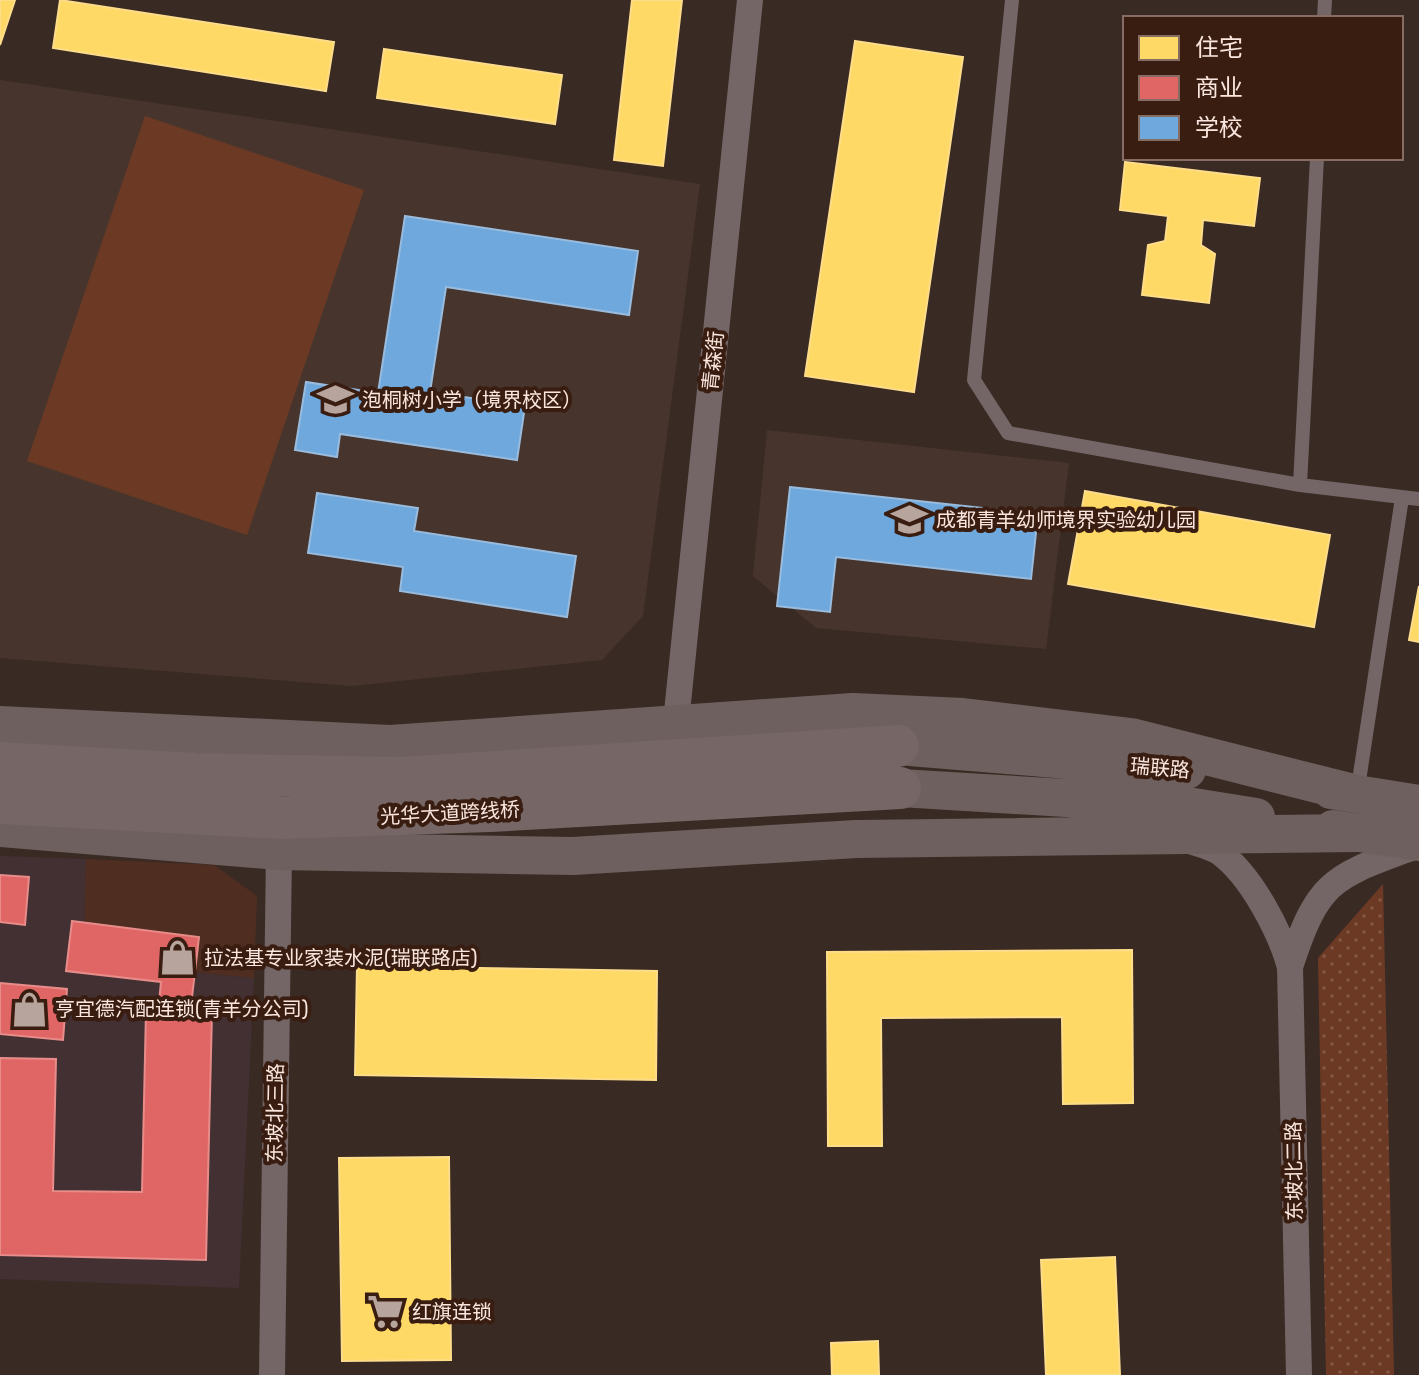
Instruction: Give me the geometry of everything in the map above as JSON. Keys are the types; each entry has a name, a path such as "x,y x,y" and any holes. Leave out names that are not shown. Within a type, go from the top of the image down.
{"main road":[{"path":"0,725 390,744 853,712 963,717 1131,737 1357,794"},
{"name":"瑞联路","path":"898,746 1202,772 1419,804"},
{"name":"光华大道跨线桥","path":"0,763 211,775 400,778 898,746"},
{"name":"瑞联路","path":"900,788 1181,805 1419,844"},
{"name":"光华大道跨线桥","path":"0,803 282,818 490,811 900,788"},
{"path":"0,828 279,851 573,856 856,839 1357,833"}],"street":[{"name":"青森街","path":"676,722 750,0"},
{"path":"1174,836 1219,851 1250,887 1282,940 1290,967"},
{"path":"1290,967 1305,921 1325,889 1356,869 1419,844"},
{"name":"东坡北三路","path":"272,1375 279,851"},
{"name":"东坡北二路","path":"1290,967 1299,1375"}],"lane":[{"path":"1012,0 974,380 1008,433 1300,485 1419,499"},
{"path":"1300,485 1317,160"},
{"path":"1357,794 1402,498"}],"shaded area":[{"name":"泡桐树小学（境界校区）","path":"0,80 700,184 643,616 602,660 352,686 0,658"},
{"path":"145,116 364,190 247,535 27,461"},
{"name":"成都青羊幼师境界实验幼儿园","path":"767,430 1069,463 1046,649 816,628 753,576"},
{"path":"0,856 86,859 84,928 132,967 254,978 239,1288 0,1279"},
{"path":"86,859 214,865 257,896 254,978 132,967 84,928"},
{"path":"1383,884 1394,1375 1326,1375 1318,958"}],"building: 住宅":[{"path":"0,0 15,0 0,45"},
{"path":"60,0 334,42 326,91 53,48"},
{"path":"632,0 682,0 663,166 614,160"},
{"path":"855,41 963,57 914,392 805,376"},
{"path":"384,49 562,75 555,124 377,98"},
{"path":"1125,162 1260,178 1254,226 1203,220 1201,245 1215,254 1209,303 1142,295 1148,245 1165,241 1168,216 1120,210"},
{"path":"1085,491 1330,535 1314,627 1068,584"},
{"path":"1419,586 1419,642 1409,640"},
{"path":"1132,950 1133,1103 1063,1104 1062,1017 881,1018 882,1146 828,1146 827,952"},
{"path":"357,966 657,971 656,1080 355,1075"},
{"path":"449,1157 451,1360 342,1361 339,1158"},
{"path":"1115,1257 1120,1375 1046,1375 1041,1260"},
{"path":"878,1341 879,1375 832,1375 831,1343"}],"building: 商业":[{"path":"0,875 29,877 25,925 0,922"},
{"path":"72,921 199,937 191,1006 159,1002 161,982 66,971"},
{"path":"0,983 67,989 63,1040 0,1034"},
{"path":"146,1011 212,1012 206,1260 0,1255 0,1058 56,1059 53,1191 142,1192"}],"building: 学校":[{"path":"405,216 638,251 629,315 446,287 430,392 525,406 517,460 340,434 337,457 295,450 306,382 378,393"},
{"path":"790,487 1038,514 1031,579 836,557 830,612 777,606"},
{"path":"317,493 418,508 414,531 576,556 567,617 400,591 403,567 308,553"}],"place":[{"name":"泡桐树小学（境界校区）","path":"336,400"},
{"name":"成都青羊幼师境界实验幼儿园","path":"910,520"},
{"name":"拉法基专业家装水泥(瑞联路店)","path":"178,958"},
{"name":"亨宜德汽配连锁(青羊分公司)","path":"29,1009"},
{"name":"红旗连锁","path":"386,1312"}]}
